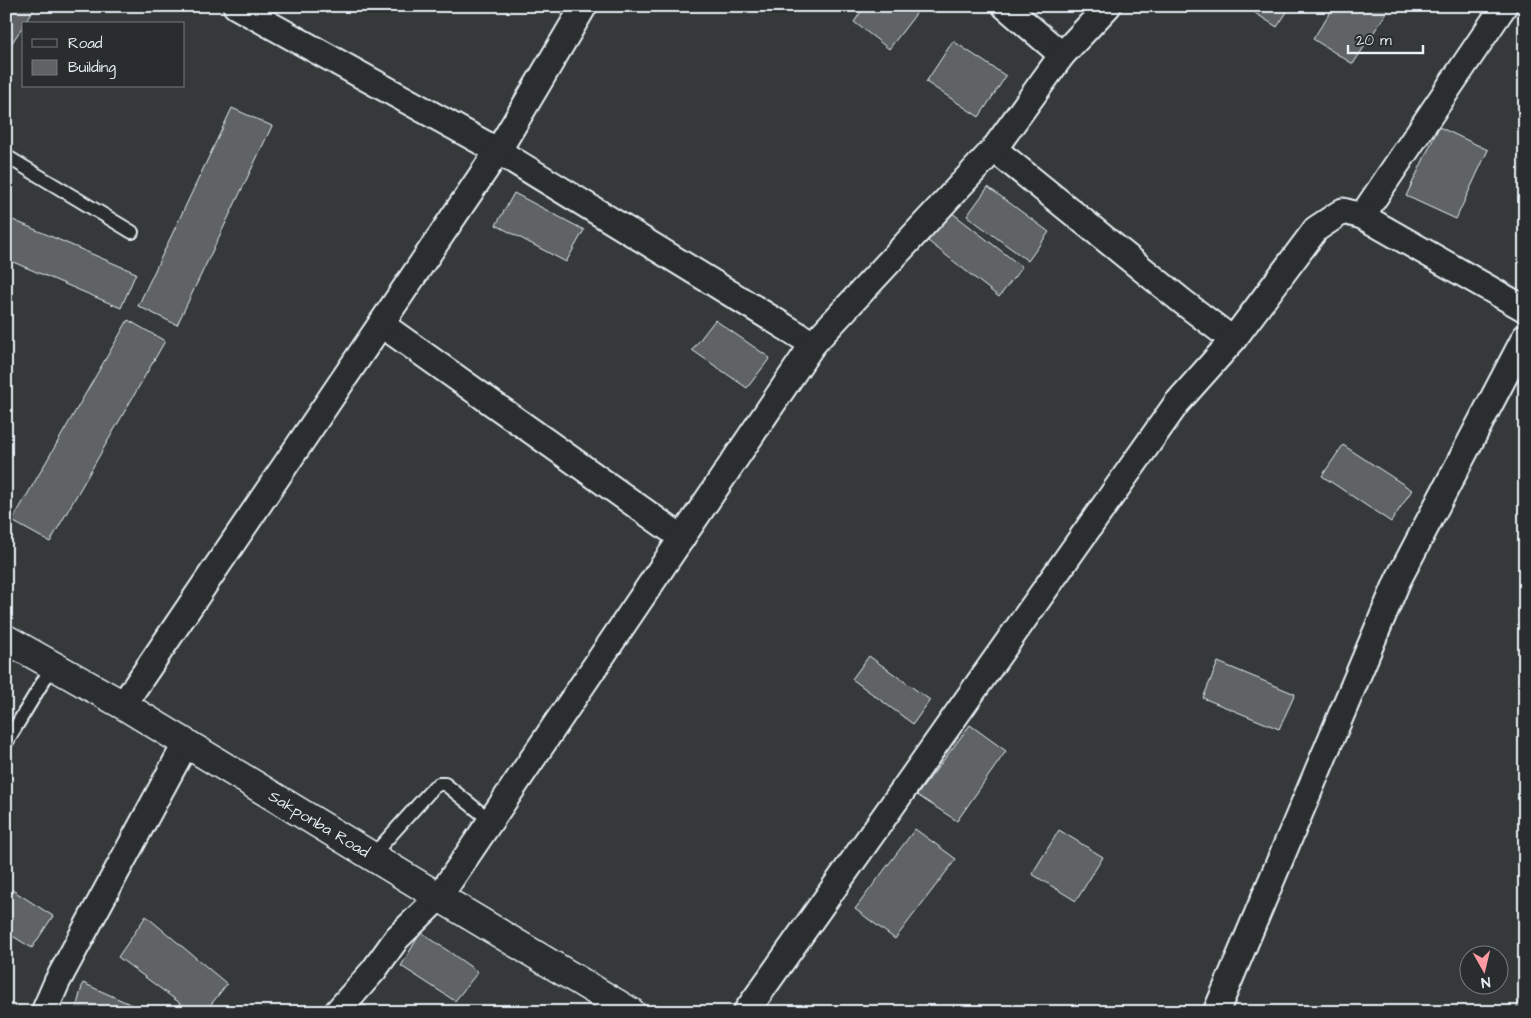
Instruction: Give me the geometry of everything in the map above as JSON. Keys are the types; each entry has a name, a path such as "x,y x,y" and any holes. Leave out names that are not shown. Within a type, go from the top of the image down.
{"main road":[{"name":"Sakponba Road","path":"6,639 123,705 631,1012"}],"street":[{"path":"236,6 269,14 498,151 813,344"},
{"path":"123,705 498,151 584,6"},
{"path":"1005,6 1062,55"},
{"path":"337,1012 374,970 397,938 439,897 813,344 994,149 1062,55 1108,6"},
{"path":"1362,216 1504,6"},
{"path":"994,149 1183,302 1233,340"},
{"path":"746,1012 1177,403 1233,340 1316,229 1343,211 1362,216 1525,309"},
{"path":"381,324 682,538"},
{"path":"1216,1012 1398,580 1525,337"},
{"path":"44,1012 57,982 186,743"}],"lane":[{"path":"6,156 132,232"},
{"path":"6,743 53,666"},
{"path":"372,856 434,787 439,784 445,784 491,821"}],"building":[{"path":"6,6 36,6 26,22 22,22 22,27 6,52"},
{"path":"865,6 922,6 889,49 854,22"},
{"path":"1244,6 1291,6 1277,27"},
{"path":"1334,6 1391,6 1353,64 1313,39"},
{"path":"953,41 1006,76 979,117 926,82"},
{"path":"232,108 272,126 177,325 138,306"},
{"path":"1439,127 1488,150 1456,219 1406,196"},
{"path":"988,187 1049,232 1028,261 967,216"},
{"path":"514,193 584,230 566,262 496,225"},
{"path":"951,212 1022,267 999,297 928,241"},
{"path":"6,217 136,273 121,308 6,259"},
{"path":"128,320 165,341 50,542 12,521"},
{"path":"715,320 770,358 747,388 692,350"},
{"path":"1343,445 1412,490 1391,522 1322,476"},
{"path":"869,656 930,700 913,724 852,679"},
{"path":"1218,662 1295,694 1279,729 1203,698"},
{"path":"970,725 1006,751 957,821 917,795"},
{"path":"915,829 956,859 895,939 855,909"},
{"path":"1059,830 1103,857 1076,901 1032,874"},
{"path":"6,886 53,916 32,948 6,932"},
{"path":"146,916 227,984 205,1012 192,1012 118,957"},
{"path":"421,932 478,972 455,1001 401,966"},
{"path":"83,983 132,1005 129,1012 75,1012"},
{"path":"1525,988 1525,1012 1515,1012"},
{"path":"358,1000 372,1012 349,1012"}]}
